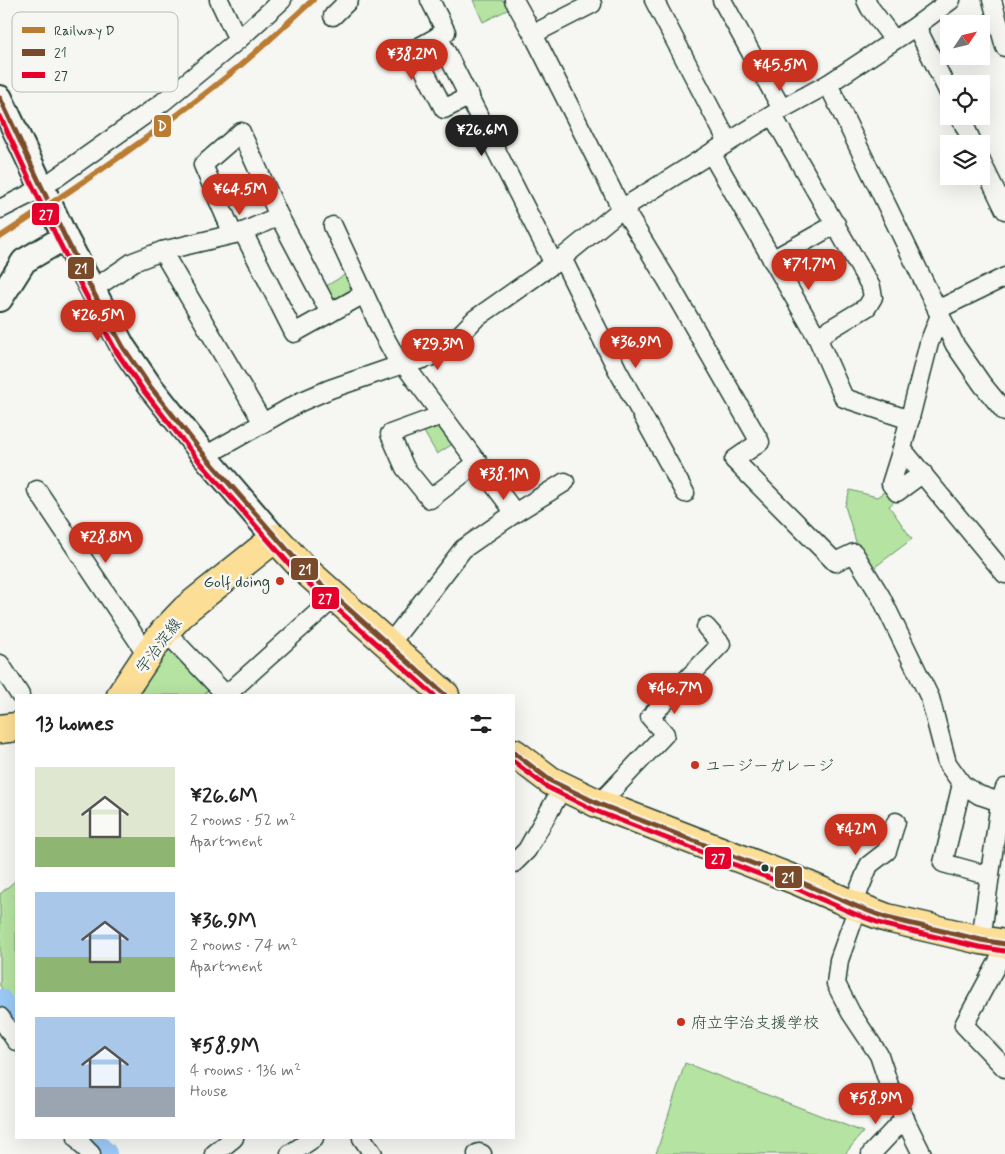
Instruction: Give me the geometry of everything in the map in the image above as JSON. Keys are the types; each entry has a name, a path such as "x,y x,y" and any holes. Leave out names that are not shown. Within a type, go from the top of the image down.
{"main road":[{"path":"275,538 335,598 444,694"},
{"name":"宇治淀線","path":"123,694 164,631 186,609 275,538"},
{"path":"0,729 15,727"},
{"path":"515,754 550,781 599,804 798,881 856,906 887,918 997,943"}],"street":[{"path":"219,0 238,40"},
{"path":"178,90 238,40 282,0"},
{"path":"333,16 349,0"},
{"path":"430,0 446,32 414,50 444,109 470,96"},
{"path":"514,0 617,200 667,280 760,442 734,460 835,562 854,553 881,597 930,698 947,763 962,784 979,794 1002,795 990,876 999,960 964,1025 1005,1068"},
{"path":"654,0 728,142"},
{"path":"722,0 778,113 871,286 873,297 867,307 817,337"},
{"path":"866,0 894,40"},
{"path":"205,456 300,402 330,389 402,364 430,357 452,343 475,319 558,261 623,208 728,142 828,84 916,26 951,0"},
{"path":"992,0 1005,47"},
{"path":"533,34 592,4"},
{"path":"916,26 940,75"},
{"path":"438,36 558,261 686,493"},
{"path":"828,84 938,312 956,345 982,384 1005,412"},
{"path":"0,209 42,188 175,92"},
{"path":"0,98 65,237 123,347 149,385 205,456 275,538"},
{"path":"330,313 279,216 241,132 203,165 238,233 294,333 330,313 364,294"},
{"path":"711,153 817,337 844,398 910,420"},
{"path":"990,179 1005,210"},
{"path":"92,290 133,262 162,251 238,233 279,216"},
{"path":"772,260 836,224"},
{"path":"333,226 382,332 402,364 515,513"},
{"path":"0,299 24,261 65,237"},
{"path":"162,251 262,423"},
{"path":"922,473 897,492 891,484 938,312 1005,277"},
{"path":"442,415 390,434 405,468 430,499 478,462"},
{"path":"902,449 1005,574"},
{"path":"389,646 463,549 515,513 566,482"},
{"path":"37,490 148,656"},
{"path":"227,694 335,598"},
{"path":"599,804 665,734 650,717 721,644 706,627"},
{"path":"164,631 225,694"},
{"path":"0,664 19,694"},
{"path":"962,784 943,863 990,876"},
{"path":"515,863 532,841 564,787"},
{"path":"896,822 887,851 869,865 839,960 836,984 851,1013 879,1055 891,1091 922,1154"},
{"path":"0,1017 15,1040"},
{"path":"872,1154 905,1118"},
{"path":"78,1139 91,1154"},
{"path":"214,1154 233,1139"},
{"path":"290,1154 312,1139"},
{"path":"477,1154 482,1154"}],"green space":[{"path":"473,0 507,0 511,8 483,22"},
{"path":"348,273 358,295 332,308 321,289"},
{"path":"441,424 456,442 437,454 421,427"},
{"path":"850,490 877,497 887,490 895,501 889,506 912,539 871,570 857,545 845,506"},
{"path":"169,646 211,686 205,694 141,694 146,680"},
{"path":"15,881 15,1008 0,986 0,894"},
{"path":"685,1063 863,1132 845,1154 656,1154"}],"waterway":[{"path":"0,1002 15,1024"},
{"path":"88,1139 104,1154"}],"rail line":[{"name":"D","path":"0,237 91,177 179,114 246,61 313,0"}],"transit line":[{"name":"21","path":"0,98 92,290 123,347 149,385 205,456 304,569 444,694"},
{"name":"27","path":"0,116 85,293 116,351 143,390 199,461 298,574 433,694"},
{"name":"21","path":"515,754 551,781 599,804 798,881 858,907 887,918 1005,944"},
{"name":"27","path":"515,763 547,787 596,811 795,888 855,914 885,925 1004,951"}],"place":[{"name":"Golf doing","path":"280,581"},
{"name":"ユージーガレージ","path":"695,765"},
{"name":"府立宇治支援学校","path":"681,1022"}]}
